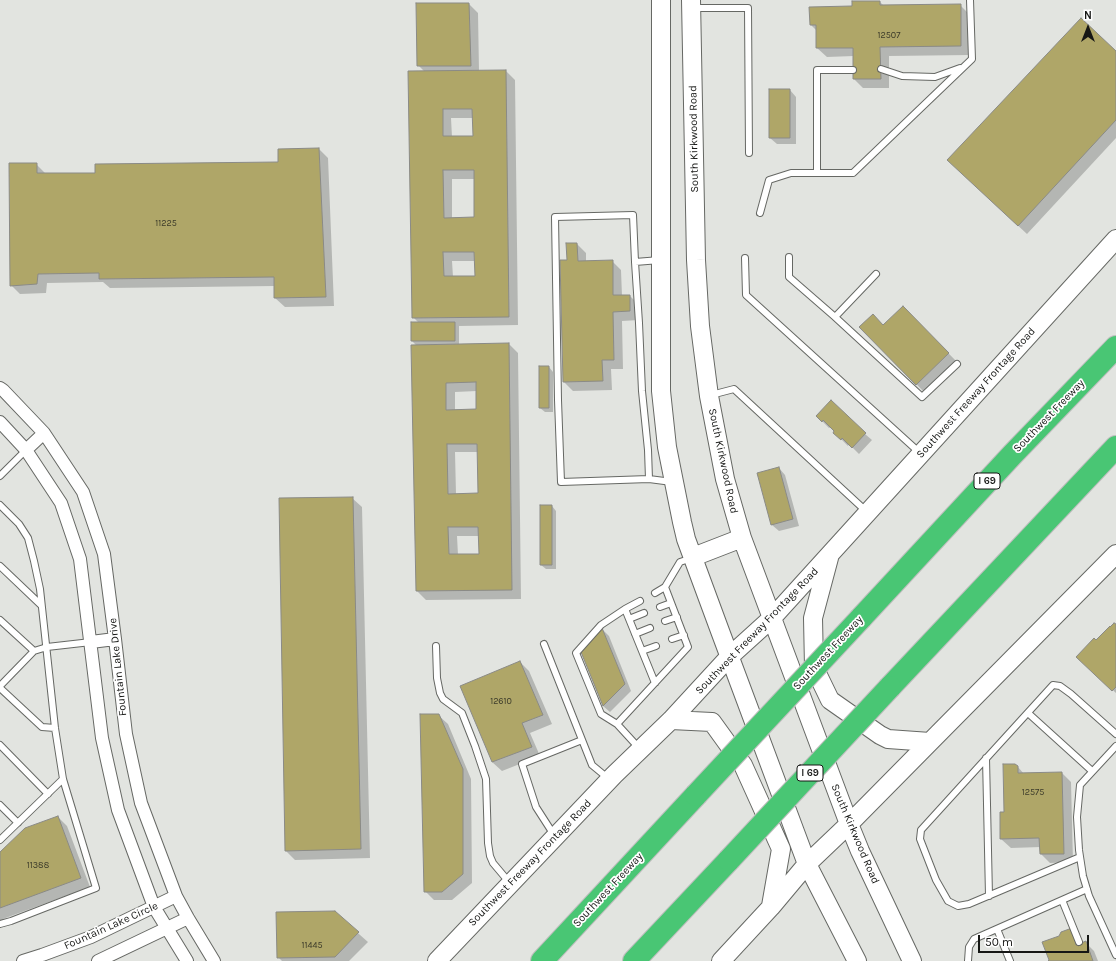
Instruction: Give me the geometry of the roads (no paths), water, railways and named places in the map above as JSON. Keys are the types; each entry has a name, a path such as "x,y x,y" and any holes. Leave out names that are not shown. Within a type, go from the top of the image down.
{"highway":[{"name":"Southwest Freeway","path":"542,961 1012,455 1116,347"},
{"name":"I 69","path":"634,961 1116,447"}],"main road":[{"path":"661,0 660,390 667,447 674,482 685,534 693,557 807,864 857,961"},
{"name":"South Kirkwood Road","path":"691,4 696,260 700,326 709,396 725,479 742,538 849,824 860,851 912,961"},
{"name":"Southwest Freeway Frontage Road","path":"437,961 610,779 671,720 729,657 772,618 1116,239"},
{"path":"693,557 742,538"},
{"path":"829,556 813,618 814,667 830,700 888,739 930,742"},
{"path":"721,961 807,864 1113,562"},
{"path":"671,720 712,722 743,765 781,849 770,907"}],"street":[{"name":"Fountain Lake Drive","path":"0,388 44,433 83,492 104,554 126,734 141,803 176,896 214,961"},
{"path":"0,422 26,450 61,503 80,559 102,738 118,810 154,907 187,961"},
{"path":"26,450 44,433"},
{"path":"91,642 115,639"},
{"name":"Fountain Lake Circle","path":"23,961 43,958 91,937 176,896"},
{"path":"98,961 188,918"}],"lane":[{"path":"760,213 769,180 791,173 853,173 972,59 970,0"},
{"path":"691,4 748,8 749,153"},
{"path":"880,70 902,76 935,77 964,67"},
{"path":"817,173 817,70 853,70"},
{"path":"649,479 648,450 642,391 634,215 555,217 558,400 562,482 649,479 674,482"},
{"path":"788,257 789,277 922,397 957,364"},
{"path":"745,258 746,295 921,454"},
{"path":"635,262 661,260"},
{"path":"835,317 876,274"},
{"path":"709,396 734,389 868,513"},
{"path":"0,476 26,450"},
{"path":"0,505 19,524 28,538 34,561 42,605 55,728 63,779 96,888 0,924"},
{"path":"654,593 665,587 680,562 693,557"},
{"path":"0,566 42,605"},
{"path":"617,724 688,647 665,587"},
{"path":"640,601 601,625 576,653 601,714 617,724 641,750"},
{"path":"660,607 672,603"},
{"path":"625,610 655,683"},
{"path":"629,619 644,613"},
{"path":"665,621 677,617"},
{"path":"0,620 34,651"},
{"path":"635,634 650,628"},
{"path":"672,639 684,635"},
{"path":"55,728 42,727 0,687 34,651 47,647 91,642"},
{"path":"544,644 592,765 610,779"},
{"path":"436,646 437,678 440,693 443,699 462,713 478,752 486,779 488,843 490,856 493,863 510,884"},
{"path":"642,651 656,646"},
{"path":"1080,857 989,896 969,904 958,906 948,901 936,880 920,839 921,830 1053,685 1060,686 1071,694 1116,734"},
{"path":"1028,713 1092,771"},
{"path":"555,836 536,807 522,764 582,740"},
{"path":"0,745 48,794"},
{"path":"1116,746 1080,785 1076,817 1083,876 1089,896 1116,955"},
{"path":"986,758 989,896"},
{"path":"0,840 63,779"},
{"path":"0,805 18,823"},
{"path":"968,961 969,947 974,939 1087,889"},
{"path":"1062,900 1079,942"},
{"path":"996,929 1010,961"}]}
